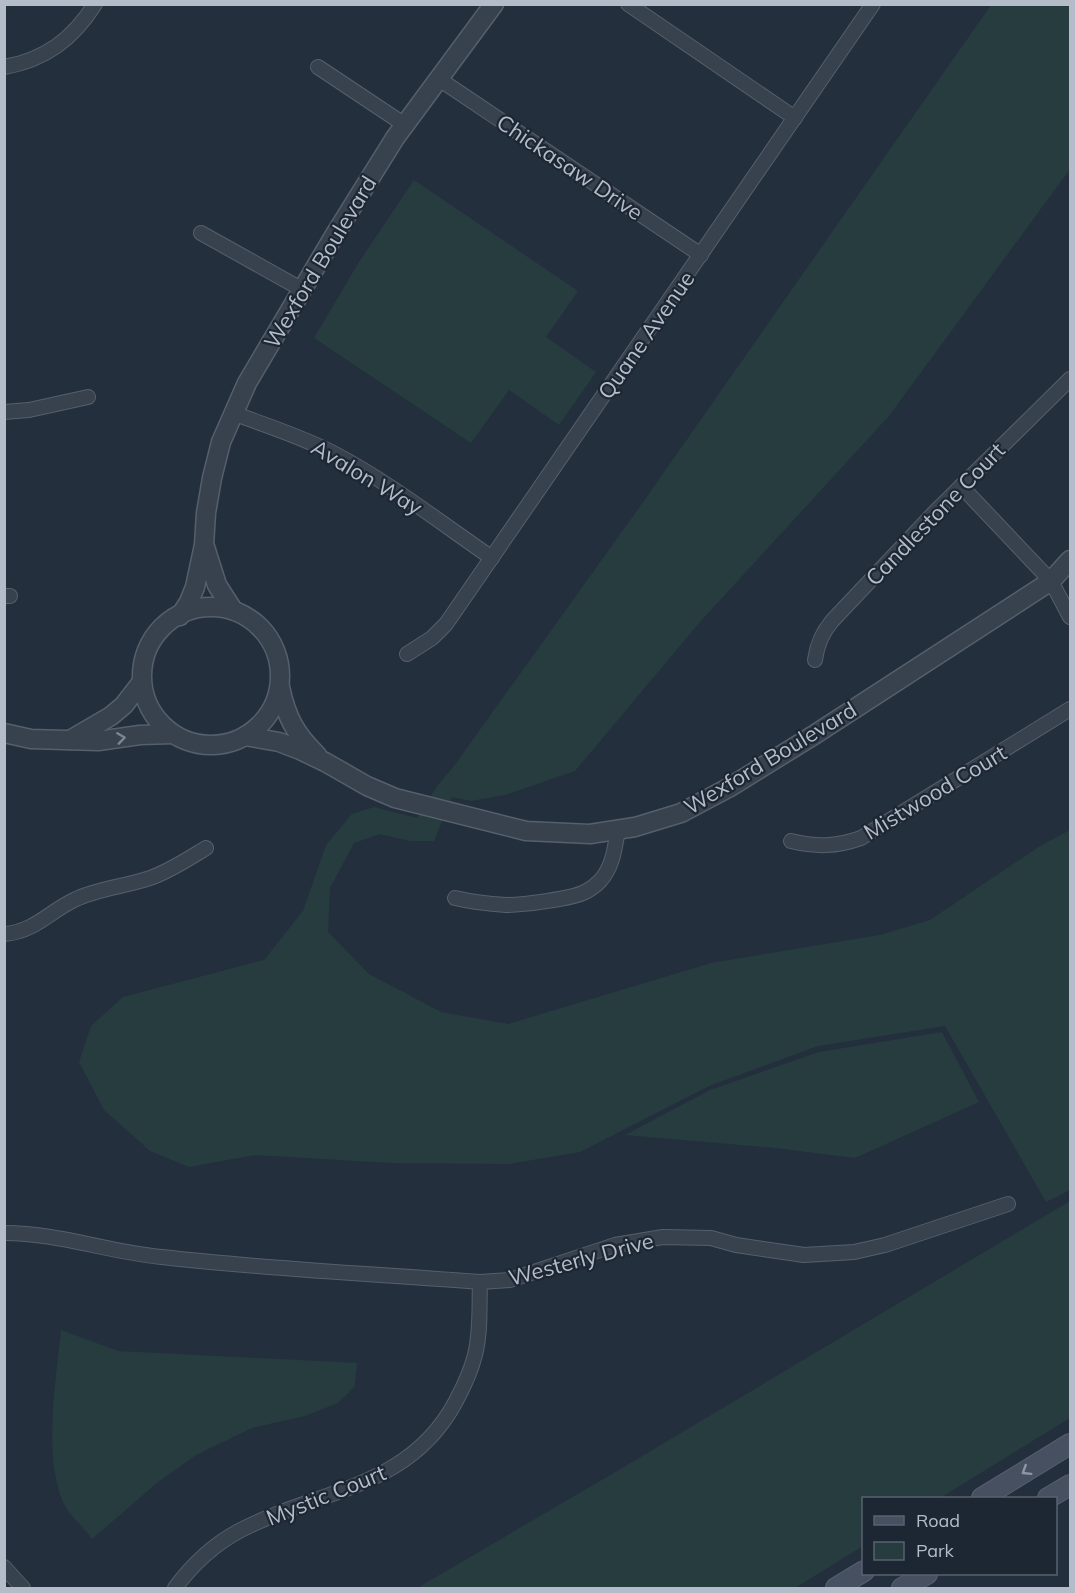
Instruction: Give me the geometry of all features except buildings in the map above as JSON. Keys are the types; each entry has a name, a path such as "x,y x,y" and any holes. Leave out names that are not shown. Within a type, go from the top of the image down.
{"main road":[{"path":"984,1497 1071,1444"},
{"path":"1050,1497 1071,1485"},
{"path":"836,1588 862,1572"},
{"path":"902,1588 925,1575"}],"street":[{"path":"4,67 37,58 70,37 82,25 95,4"},
{"name":"Wexford Boulevard","path":"180,616 195,587 204,545 206,513 212,478 222,442 248,383 334,236 405,125 494,4"},
{"path":"628,4 795,118"},
{"name":"Quane Avenue","path":"407,654 432,638 446,624 873,4"},
{"path":"318,67 405,125"},
{"name":"Chickasaw Drive","path":"439,79 700,255"},
{"path":"201,233 303,290"},
{"name":"Candlestone Court","path":"815,660 824,630 832,621 961,486 1071,379"},
{"path":"4,412 29,410 88,397"},
{"name":"Avalon Way","path":"233,413 334,453 366,471 492,558"},
{"path":"961,486 1051,581 1071,617"},
{"name":"Wexford Boulevard","path":"204,545 217,585 233,610"},
{"name":"Wexford Boulevard","path":"280,687 285,711 304,743 325,762 345,775 395,798 526,831 590,834 655,822 681,813 730,787 1051,581 1071,560"},
{"path":"1051,581 1071,582"},
{"path":"70,740 111,716 124,705 141,683 151,644 168,623 195,610 218,607 233,610 257,623 274,645 281,671 280,687 275,702 267,717 258,727 230,742 214,745 198,744 173,734 164,727 152,712 141,683"},
{"name":"Mistwood Court","path":"791,841 825,846 844,844 861,838 1071,709"},
{"path":"4,733 32,739 98,741 140,735 173,734"},
{"name":"Wexford Boulevard","path":"244,736 279,742 325,762"},
{"path":"455,898 477,903 509,905 573,896 585,892 600,881 609,868 615,852 618,829"},
{"path":"4,934 19,933 74,900 104,888 148,879 170,870 206,848"},
{"name":"Westerly Drive","path":"4,1233 55,1236 98,1245 108,1250 161,1257 480,1282 510,1280 615,1245 663,1237 711,1238 736,1245 804,1255 854,1252 885,1245 1008,1204"},
{"name":"Mystic Court","path":"175,1588 200,1559 237,1532 262,1520 355,1486 399,1465 416,1450 447,1418 468,1378 478,1332 480,1282"},
{"path":"4,1568 23,1588"}],"green space":[{"path":"991,5 1070,5 1070,169 889,416 699,623 575,771 505,795 471,801 452,797 434,841 410,841 380,834 354,843 330,888 328,932 369,974 441,1012 508,1024 711,963 880,935 930,920 1040,846 1070,830 1070,1190 1046,1202 945,1026 818,1046 709,1086 580,1152 509,1164 391,1163 255,1155 189,1167 150,1151 104,1110 79,1062 91,1026 123,997 264,960 303,911 326,845 352,814 374,807 417,818 437,786 454,766 641,505"},
{"path":"414,180 578,291 546,337 596,372 559,425 509,390 471,443 314,338 359,262"},
{"path":"942,1032 979,1102 855,1158 775,1148 625,1135 710,1090 819,1052"},
{"path":"1070,1201 1070,1418 942,1497 862,1497 862,1547 795,1588 417,1588"},
{"path":"61,1330 118,1351 357,1363 355,1386 338,1403 305,1416 252,1428 196,1455 158,1482 92,1539 66,1507 57,1483 52,1440"}]}
